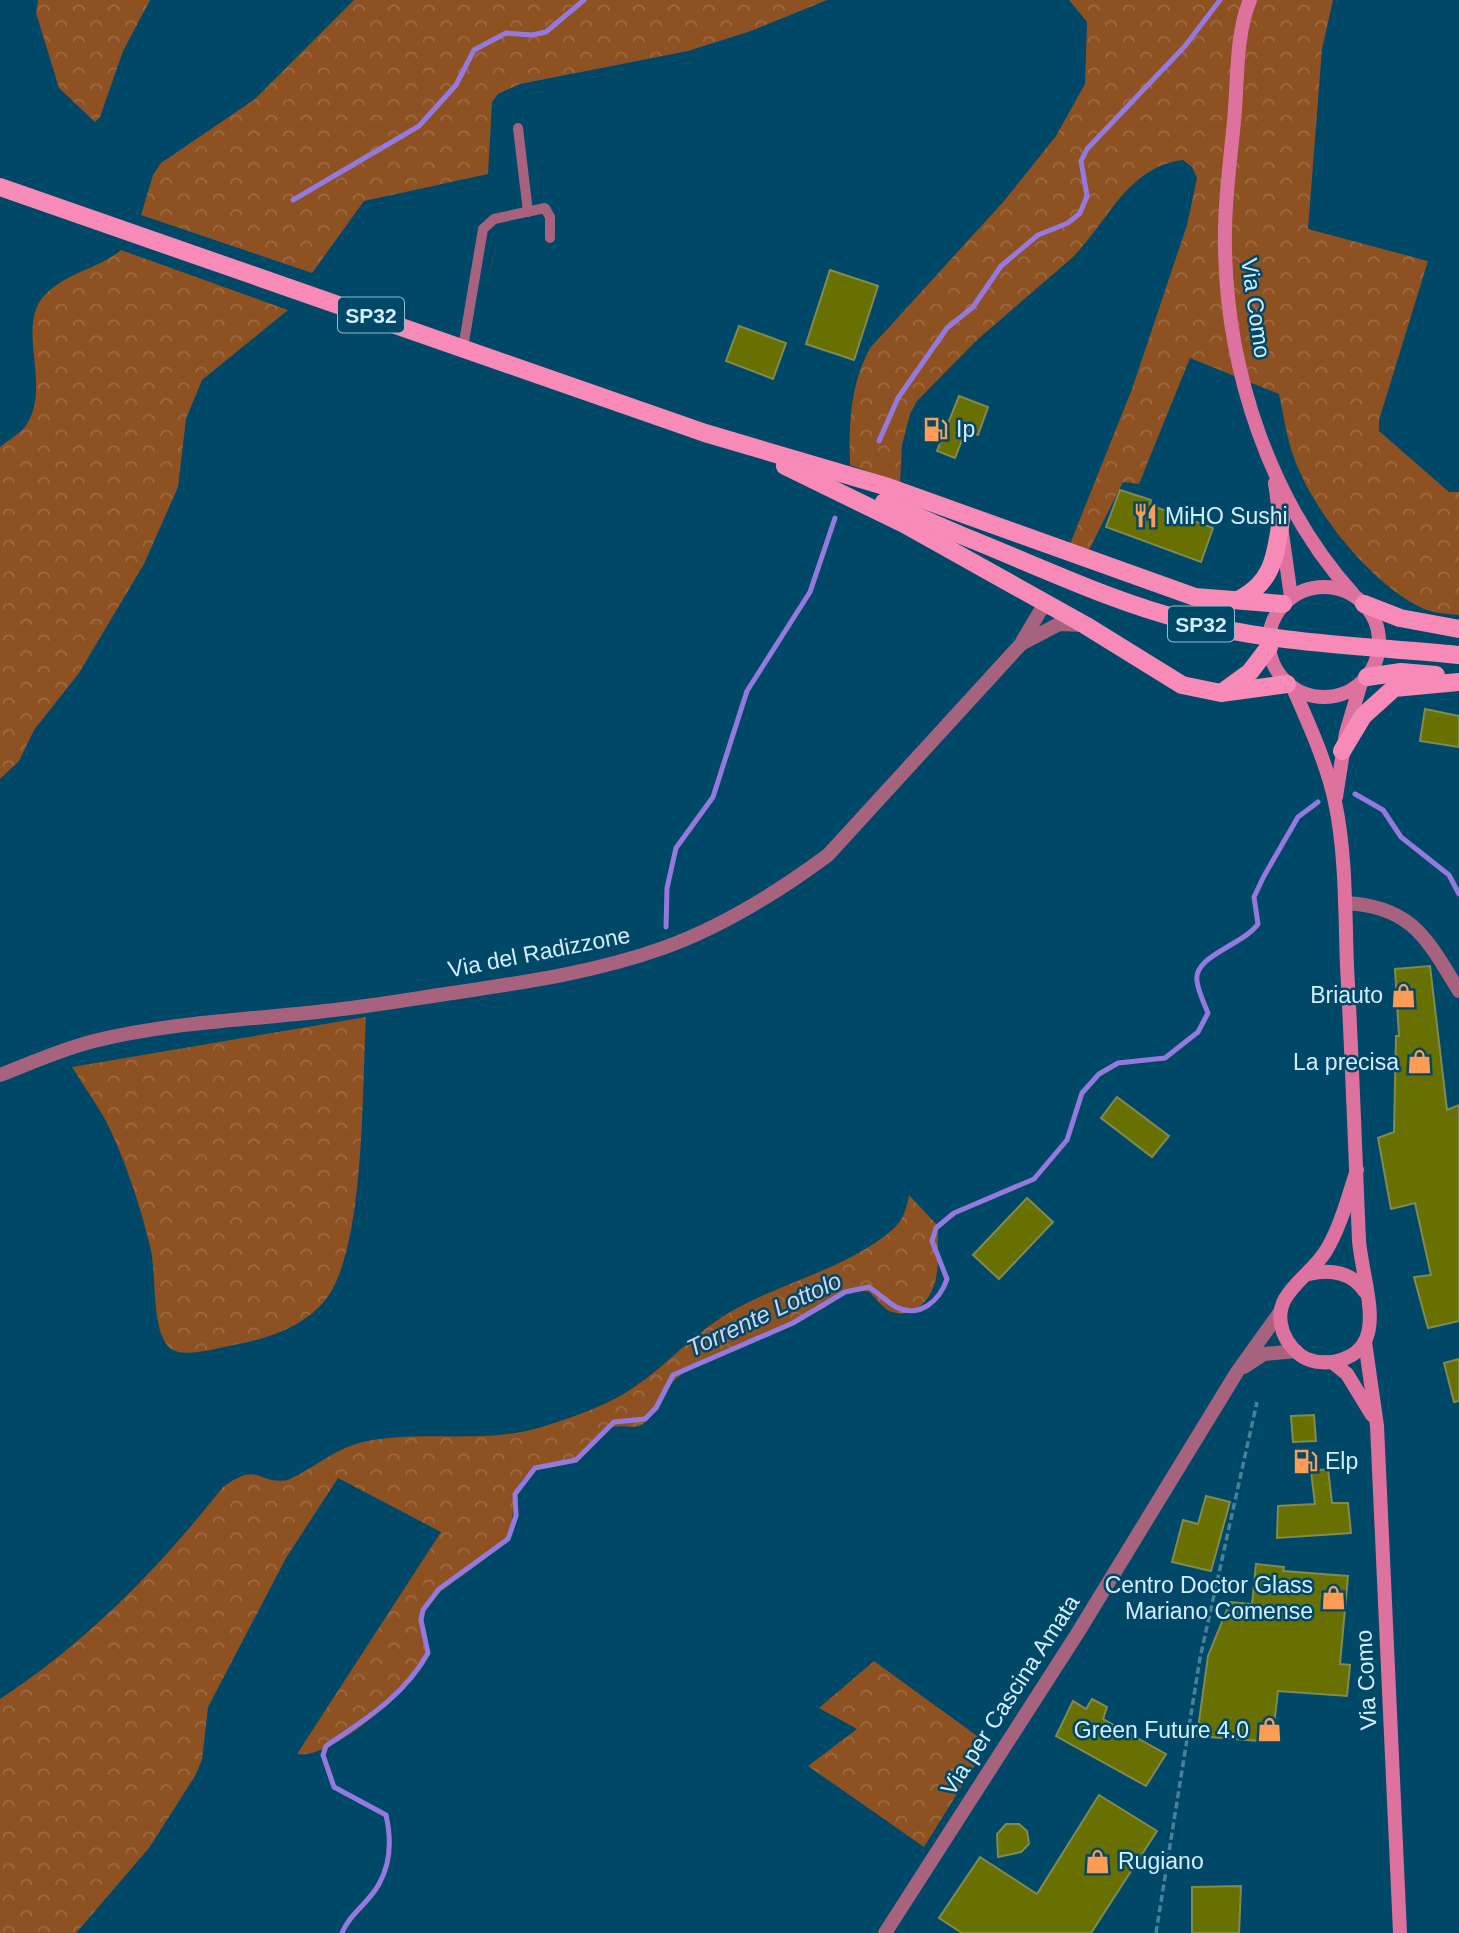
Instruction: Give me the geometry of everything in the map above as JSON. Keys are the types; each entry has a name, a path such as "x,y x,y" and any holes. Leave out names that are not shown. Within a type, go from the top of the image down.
{"main road":[{"name":"Via Como","path":"1250,0 1242,35 1228,187 1226,272 1236,345 1252,415 1273,471 1313,543 1358,599"},
{"name":"SP32","path":"0,187 741,444 1108,595 1189,621 1319,641 1459,655"},
{"path":"741,444 888,487 1195,597 1287,601 1317,587 1334,587 1400,618 1459,629"},
{"path":"741,444 904,524 1085,625 1182,685 1221,693 1290,686 1322,698 1345,694 1364,680 1401,672 1459,680"},
{"path":"1273,471 1281,519 1287,601 1271,624 1269,647 1273,665 1290,686 1309,723 1335,802 1345,903 1362,1274 1371,1320 1365,1342 1345,1359 1332,1362 1308,1359 1296,1351 1286,1339 1280,1312 1290,1289 1319,1263 1338,1226 1357,1170"},
{"path":"1237,600 1252,593 1267,576 1276,556 1281,519"},
{"path":"1335,802 1342,751 1364,680 1376,661 1379,643 1378,630 1358,599"},
{"path":"1221,693 1239,682 1269,647"},
{"path":"1342,751 1363,716 1394,688 1459,680"},
{"path":"1309,1274 1325,1270 1344,1274 1361,1286 1367,1296"},
{"name":"Via Como","path":"1365,1342 1377,1426 1400,1933"},
{"name":"Via Como","path":"1332,1362 1347,1374 1377,1426"}],"street":[{"path":"1021,644 1045,603"},
{"path":"1021,644 1059,624 1085,625"},
{"name":"Via del Radizzone","path":"0,1075 64,1049 125,1034 196,1022 326,1011 503,986 606,965 664,947 735,915 795,880 828,855 1021,644"},
{"path":"1345,903 1376,904 1425,937 1459,991"},
{"name":"Via per Cascina Amata","path":"885,1933 1077,1634 1237,1372 1280,1312"},
{"name":"Via per Cascina Amata","path":"1237,1372 1264,1354 1296,1351"}],"lane":[{"path":"518,128 528,212"},
{"path":"463,348 483,229 494,219 545,208 550,217 550,238"}],"path":[{"path":"1156,1933 1200,1658 1257,1402"}],"green space":[{"path":"38,0 150,0 123,51 100,117 95,122 59,88 36,13"},
{"path":"354,0 827,0 751,31 688,51 520,84 498,94 492,102 488,174 364,201 312,273 141,215 153,175 161,163 255,99"},
{"path":"1069,0 1333,0 1322,49 1308,229 1428,261 1379,420 1379,431 1449,492 1459,492 1459,615 1426,610 1403,597 1347,546 1317,504 1296,463 1279,394 1190,358 1139,484 1123,482 1088,552 1070,544 1132,389 1187,225 1197,178 1192,167 1183,160 1147,173 1133,185 1072,258 977,340 917,401 910,414 902,445 900,483 850,465 852,405 858,376 870,348 1004,201 1056,136 1085,84 1087,22"},
{"path":"121,250 288,310 202,380 186,419 178,487 144,564 79,673 34,730 19,761 0,779 0,447 25,427 33,412 36,377 33,326 36,310 43,297 61,282"},
{"path":"366,1017 356,1196 343,1264 332,1290 314,1312 275,1334 198,1352 172,1350 162,1336 156,1312 150,1246 131,1182 106,1121 72,1067"},
{"path":"909,1195 938,1226 935,1283 924,1302 912,1312 899,1313 886,1309 869,1292 850,1292 811,1315 684,1373 673,1382 649,1418 639,1426 612,1427 600,1435 578,1459 530,1473 516,1491 511,1526 504,1541 437,1594 425,1608 422,1621 425,1653 406,1684 370,1719 350,1734 312,1753 297,1754 441,1532 338,1478 286,1558 208,1707 202,1760 195,1776 149,1848 76,1933 0,1933 0,1699 62,1654 120,1602 174,1546 223,1487 235,1479 251,1474 278,1481 288,1480 343,1449 363,1442 385,1438 519,1432 542,1427 595,1408 639,1384 702,1331 730,1312 829,1268 868,1247 899,1222"},
{"path":"874,1661 988,1744 924,1847 808,1766 857,1729 819,1708"}],"building":[{"path":"830,270 878,286 854,360 806,344"},
{"path":"739,326 786,343 773,379 726,361"},
{"path":"959,396 988,407 978,435 966,430 955,458 937,451"},
{"name":"MiHO Sushi","path":"1120,490 1151,500 1150,505 1213,528 1201,562 1106,527"},
{"path":"1425,709 1459,716 1459,747 1420,741"},
{"path":"1430,966 1447,1110 1459,1105 1459,1321 1428,1328 1414,1277 1431,1275 1415,1203 1391,1209 1378,1138 1394,1132 1396,1036 1399,1036 1395,969"},
{"path":"1117,1097 1169,1136 1152,1157 1101,1118"},
{"path":"1027,1198 1053,1222 999,1279 973,1255"},
{"path":"1459,1359 1459,1401 1454,1402 1444,1363"},
{"path":"1314,1415 1316,1441 1293,1442 1291,1416"},
{"path":"1328,1469 1332,1503 1348,1503 1351,1533 1277,1538 1278,1506 1315,1504 1311,1471"},
{"path":"1206,1496 1230,1502 1211,1571 1172,1562 1183,1520 1198,1524"},
{"path":"1256,1564 1284,1567 1283,1571 1348,1576 1340,1664 1350,1665 1347,1696 1278,1691 1272,1742 1197,1736 1208,1656 1230,1602 1252,1604"},
{"path":"1092,1699 1107,1707 1103,1719 1166,1754 1146,1786 1056,1736 1073,1701 1086,1709"},
{"path":"1099,1795 1157,1831 1091,1933 962,1933 939,1918 980,1857 1037,1894"},
{"path":"1006,1824 1019,1824 1027,1831 1029,1844 1021,1852 998,1857 997,1834"},
{"path":"1241,1886 1239,1933 1192,1933 1192,1887"}],"waterway":[{"path":"293,200 419,126 456,85 474,50 506,33 532,35 546,32 584,0"},
{"path":"879,441 898,398 947,328 973,307 1001,266 1038,235 1068,223 1080,213 1087,196 1081,161 1087,149 1185,46 1220,0"},
{"path":"666,927 667,888 676,848 713,797 747,691 810,592 835,518"},
{"name":"Torrente Lottolo","path":"1355,794 1383,810 1401,837 1449,875 1459,894"},
{"name":"Torrente Lottolo","path":"342,1933 375,1891 383,1876 388,1859 389,1832 386,1815 334,1787 323,1755 326,1746 383,1706 408,1682 428,1653 421,1620 423,1610 439,1589 508,1539 516,1516 515,1494 535,1468 576,1460 614,1422 645,1419 656,1408 673,1375 793,1323 845,1292 869,1287 896,1307 913,1311 934,1300 947,1279 932,1241 936,1228 954,1213 1034,1179 1067,1140 1082,1093 1099,1074 1118,1063 1165,1058 1198,1032 1208,1013 1197,981 1198,972 1203,964 1258,924 1254,897 1264,876 1298,817 1318,802"}],"place":[{"name":"Ip","path":"936,429"},
{"name":"MiHO Sushi","path":"1145,516"},
{"name":"Briauto","path":"1403,995"},
{"name":"La precisa","path":"1419,1062"},
{"name":"Elp","path":"1305,1461"},
{"name":"Centro Doctor Glass Mariano Comense","path":"1333,1598"},
{"name":"Green Future 4.0","path":"1269,1730"},
{"name":"Rugiano","path":"1098,1861"}]}
